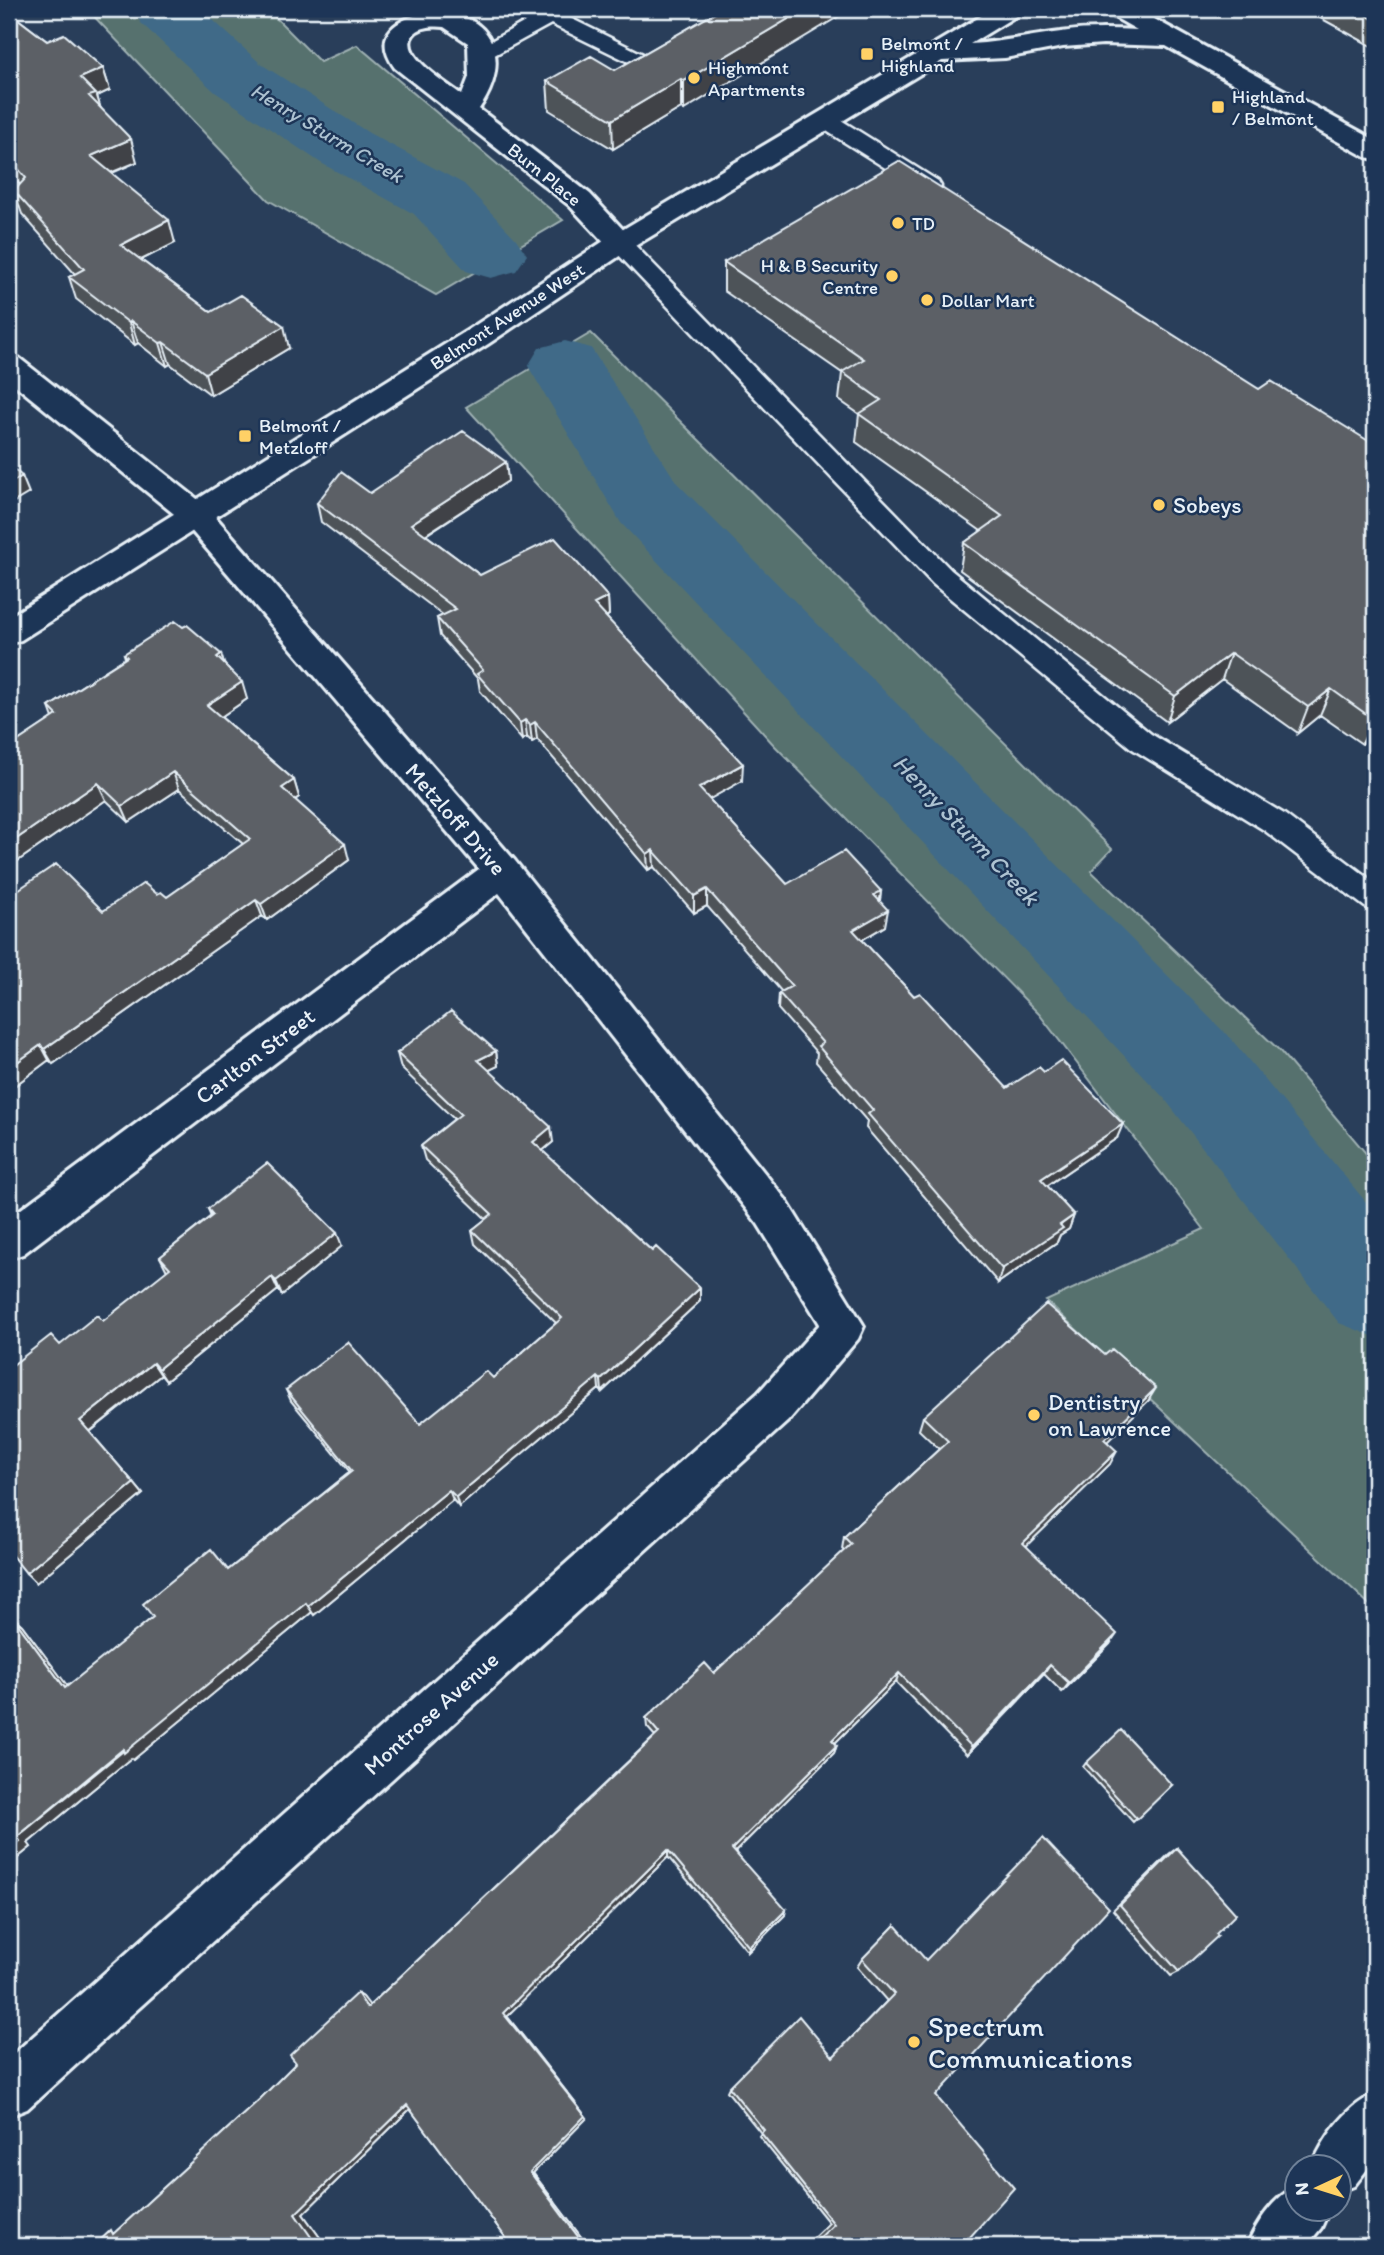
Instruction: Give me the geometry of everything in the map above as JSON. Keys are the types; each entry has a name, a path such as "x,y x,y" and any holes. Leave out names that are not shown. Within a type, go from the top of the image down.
{"street":[{"name":"Belmont Avenue West","path":"9,632 478,337 620,243 1010,9"},
{"path":"1118,9 1375,151"},
{"name":"Burn Place","path":"482,54 480,40 464,27 449,20 419,21 408,26 400,35 398,47 404,63 580,200 620,243"},
{"path":"935,53 1005,50 1063,39 1103,36 1173,39"},
{"path":"465,110 481,89 482,54"},
{"name":"Metzloff Drive","path":"9,365 195,514 502,871 772,1212 844,1326"},
{"name":"Carlton Street","path":"9,1241 502,871"},
{"name":"Montrose Avenue","path":"9,2091 774,1407 844,1326"},
{"path":"1347,2154 1375,2119"},
{"path":"1273,2246 1291,2224"}],"lane":[{"path":"482,54 557,12 646,63"},
{"path":"825,120 950,199"},
{"path":"620,243 942,577 1141,741 1274,822 1375,899"}],"green space":[{"path":"87,9 267,9 320,62 357,45 563,220 436,295 268,200"},
{"path":"591,333 1112,849 1091,871 1279,1050 1375,1164 1375,1610 1046,1301 1204,1229 1039,1014 774,745 466,407"}],"building":[{"path":"722,9 805,9 612,120 547,81 591,56 615,70"},
{"path":"1355,9 1375,9 1375,20"},
{"path":"9,12 47,41 64,34 103,68 80,78 96,94 89,96 131,139 91,156 169,220 121,245 211,312 241,295 284,326 205,373 163,342 160,343 131,321 129,323 69,277 84,269 14,191 26,178 9,158"},
{"name":"Sobeys","path":"899,161 1259,389 1271,381 1375,445 1373,719 1331,689 1308,707 1231,653 1175,696 964,543 1002,516 859,414 881,400 842,372 864,359 724,262"},
{"path":"463,431 506,462 411,524 480,575 555,538 608,597 594,604 743,764 699,788 787,884 844,851 881,891 874,895 888,910 853,930 914,996 920,993 1007,1088 1039,1067 1044,1072 1061,1060 1123,1124 1041,1179 1074,1215 1060,1225 1063,1228 1002,1269 868,1114 873,1110 818,1046 823,1043 779,993 792,986 707,889 694,896 653,850 647,854 535,722 530,725 525,720 520,723 477,674 483,670 437,618 456,609 317,503 341,472 370,493"},
{"path":"9,465 22,476 9,484"},
{"path":"175,621 183,627 187,625 221,654 217,657 242,682 207,705 294,780 282,788 345,844 261,904 256,900 44,1049 41,1045 9,1068 9,896 56,864 103,911 144,883 157,894 161,892 167,897 250,839 173,772 122,806 98,783 9,844 9,747 57,715 49,707 127,657 124,654"},
{"path":"451,1011 496,1051 478,1060 551,1127 533,1142 652,1251 656,1247 700,1288 601,1380 598,1377 456,1497 449,1490 308,1606 306,1603 17,1837 20,1841 9,1850 9,1619 12,1616 65,1688 153,1617 143,1604 211,1549 228,1570 352,1471 286,1390 348,1342 420,1424 486,1371 493,1378 562,1318 472,1230 492,1214 421,1146 461,1114 397,1053"},
{"path":"267,1163 337,1233 276,1281 272,1277 158,1369 153,1363 80,1421 134,1483 26,1573 9,1552 9,1368 51,1335 60,1345 97,1315 103,1321 170,1268 160,1257 213,1215 208,1209"},
{"path":"1046,1304 1105,1355 1112,1349 1156,1388 1104,1439 1117,1451 1023,1543 1117,1634 1069,1683 1050,1665 972,1747 899,1673 832,1740 837,1745 732,1849 786,1910 749,1947 668,1850 503,2013 585,2116 530,2172 585,2246 512,2246 407,2105 295,2214 316,2244 314,2246 94,2246 111,2230 113,2234 260,2099 296,2063 290,2055 357,1993 367,2008 659,1733 646,1718 705,1663 714,1673 851,1544 844,1537 948,1441 923,1417"},
{"path":"1121,1730 1172,1785 1137,1819 1086,1763"},
{"name":"Spectrum Communications","path":"1043,1838 1109,1908 936,2096 1014,2188 962,2246 811,2246 834,2224 761,2133 764,2130 729,2087 799,2016 833,2057 894,1994 862,1959 895,1925 926,1960"},
{"path":"1177,1848 1236,1914 1216,1934 1218,1936 1179,1972 1120,1905"}],"waterway":[{"name":"Henry Sturm Creek","path":"164,9 238,78 345,148 439,199 491,255"},
{"name":"Henry Sturm Creek","path":"565,366 649,503 1198,1069 1375,1290"}],"place":[{"name":"Belmont / Highland","path":"867,54"},
{"name":"Highmont Apartments","path":"694,78"},
{"name":"Highland / Belmont","path":"1218,107"},
{"name":"TD","path":"898,223"},
{"name":"H & B Security Centre","path":"892,276"},
{"name":"Dollar Mart","path":"927,300"},
{"name":"Belmont / Metzloff","path":"245,436"},
{"name":"Sobeys","path":"1159,505"},
{"name":"Dentistry on Lawrence","path":"1034,1415"},
{"name":"Spectrum Communications","path":"914,2042"}]}
